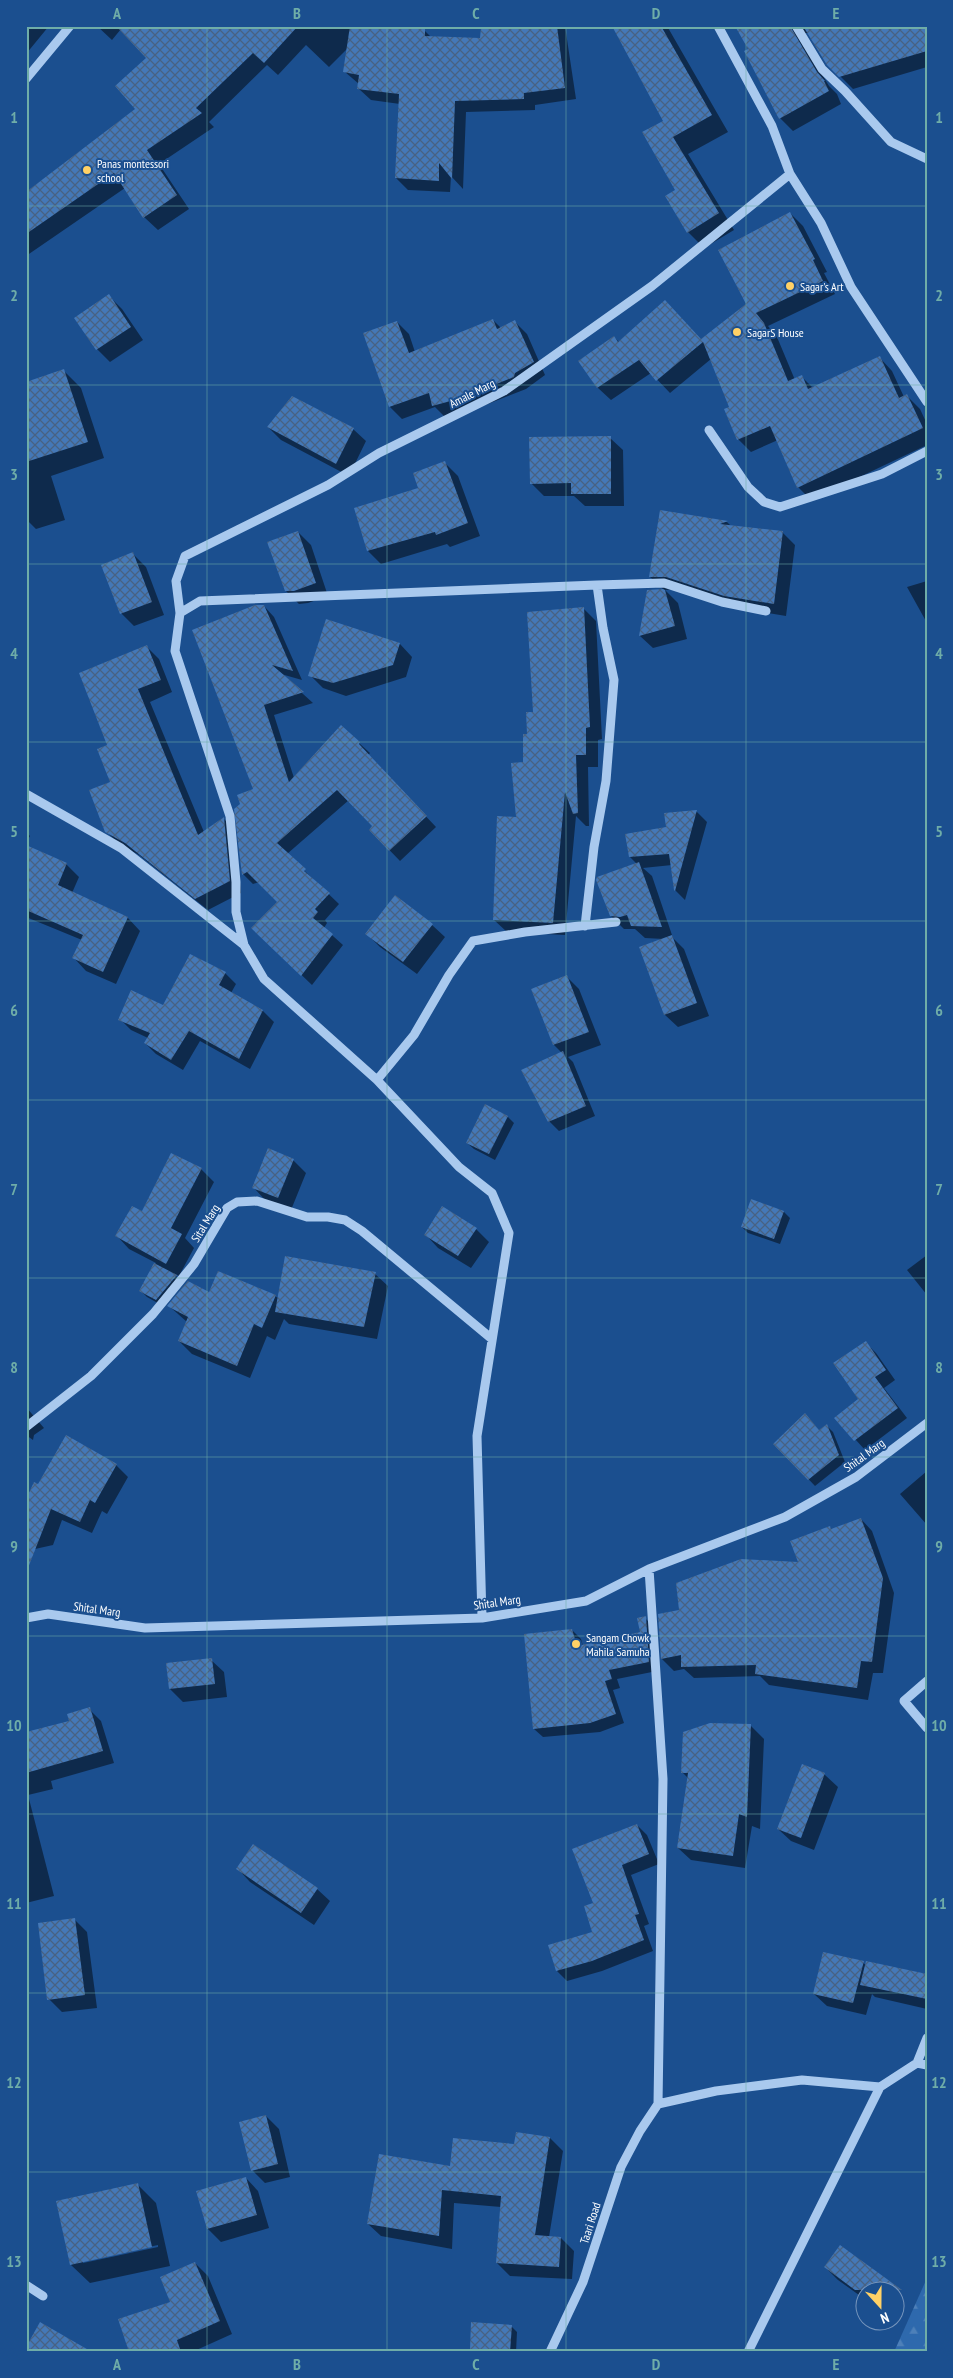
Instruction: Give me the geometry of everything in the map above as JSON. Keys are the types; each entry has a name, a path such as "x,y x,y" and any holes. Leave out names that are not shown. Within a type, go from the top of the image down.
{"street":[{"path":"26,79 70,26"},
{"path":"718,26 772,126 790,174 821,223 851,287 927,402"},
{"path":"796,26 822,69 845,91 891,142 927,159"},
{"name":"Amale Marg","path":"244,945 236,912 236,882 230,816 175,652 180,613 176,581 185,556 328,485 379,454 504,391 652,286 790,174"},
{"path":"709,430 748,487 764,502 780,507 882,474 927,451"},
{"path":"180,613 200,601 664,583 722,602 766,611"},
{"path":"585,926 594,847 606,781 614,680 603,628 597,585"},
{"path":"26,794 121,848 244,945 264,979 377,1080 460,1167 492,1193 509,1233 477,1436 482,1618"},
{"path":"377,1080 414,1035 449,975 473,941 616,922"},
{"name":"Sital Marg","path":"26,1427 91,1376 153,1314 194,1264 227,1208 237,1202 257,1201 307,1217 328,1217 345,1220 362,1231 492,1339"},
{"name":"Shital Marg","path":"26,1618 48,1614 145,1628 482,1618 586,1601 649,1569 785,1517 856,1477 927,1423"},
{"path":"649,1569 663,1779 658,2104 716,2091 802,2080 880,2087 922,2064 927,2038"},
{"path":"927,1681 904,1701 927,1728"},
{"path":"748,2352 880,2087"},
{"name":"Taari Road","path":"550,2352 583,2282 621,2167 640,2131 658,2104"},
{"path":"26,2285 43,2296"}],"green space":[{"path":"927,2278 927,2352 894,2352 904,2330 906,2330 906,2325"}],"building":[{"path":"116,26 298,26 264,63 253,53 196,108 202,113 147,150 177,195 143,218 114,173 26,234 26,192 135,109 115,86 146,58"},
{"path":"350,26 394,26 425,29 425,36 480,38 481,28 557,26 565,88 524,93 524,99 455,101 452,179 439,163 439,181 395,178 399,94 357,89 359,75 343,72"},
{"path":"612,26 661,26 712,115 673,137 719,213 687,233 665,196 675,190 642,132 663,121"},
{"path":"735,26 790,26 817,72 825,81 829,91 779,119 744,51 748,49"},
{"path":"803,26 927,26 927,51 839,77 827,65"},
{"path":"790,212 815,259 813,260 823,281 756,313 764,323 788,381 802,375 808,389 880,356 899,398 907,394 923,428 797,488 770,426 737,440 724,409 729,407 703,342 656,381 639,360 597,388 578,361 614,336 618,342 665,300 701,339 746,304 718,250"},
{"path":"109,294 131,327 96,350 74,318"},
{"path":"493,319 497,329 515,320 534,362 515,373 514,377 462,398 432,406 429,393 389,407 363,333 397,321 409,353"},
{"path":"64,369 88,442 26,462 26,382"},
{"path":"292,396 354,428 336,464 267,427"},
{"path":"611,436 611,494 571,494 571,483 530,484 529,437"},
{"path":"445,461 468,523 436,535 435,532 367,551 354,508 418,488 413,473"},
{"path":"660,510 728,521 720,524 783,531 774,604 724,596 666,577 649,577"},
{"path":"298,531 316,583 294,591 285,591 267,542"},
{"path":"133,552 152,602 120,614 101,565"},
{"path":"647,590 665,590 675,626 639,636"},
{"path":"255,605 264,605 293,671 272,665 304,692 264,705 289,782 341,725 360,742 359,744 427,816 389,851 369,830 372,826 337,790 277,843 306,869 304,871 330,893 315,909 318,912 313,918 333,934 301,976 251,928 277,902 247,872 242,875 234,809 240,804 237,795 253,789 192,630"},
{"path":"584,607 590,727 586,728 586,755 576,755 578,813 573,814 565,792 553,923 493,920 497,816 516,817 511,763 523,762 523,734 527,734 526,712 533,712 527,612"},
{"path":"326,619 400,643 393,665 333,683 308,676"},
{"path":"147,645 161,680 138,689 198,835 224,817 230,881 195,899 125,843 105,832 89,790 110,782 97,749 107,745 79,673"},
{"path":"697,810 675,891 669,854 629,857 625,834 666,827 664,813"},
{"path":"26,845 67,863 58,885 128,917 103,972 72,958 83,935 26,910"},
{"path":"639,862 662,927 631,926 627,915 620,917 610,916 596,880 597,877"},
{"path":"395,895 433,924 403,962 365,934"},
{"path":"672,935 697,1003 664,1015 639,947"},
{"path":"190,954 226,972 219,985 263,1010 239,1059 189,1031 171,1060 144,1043 150,1033 118,1020 131,990 163,1005"},
{"path":"567,975 589,1032 553,1045 531,989"},
{"path":"563,1051 586,1106 548,1122 521,1070"},
{"path":"485,1104 508,1116 489,1154 466,1143"},
{"path":"268,1148 294,1159 278,1198 252,1188"},
{"path":"171,1153 202,1168 171,1228 182,1234 166,1264 115,1236 132,1206 142,1211"},
{"path":"751,1199 784,1211 774,1239 741,1227"},
{"path":"442,1206 477,1228 458,1256 424,1235"},
{"path":"285,1256 376,1272 364,1327 275,1312"},
{"path":"154,1263 177,1275 156,1300 139,1291"},
{"path":"218,1271 276,1295 262,1328 254,1324 237,1366 178,1341 188,1317 167,1306 188,1281 209,1292"},
{"path":"866,1341 886,1370 875,1377 898,1408 854,1441 834,1418 858,1399 833,1363"},
{"path":"805,1413 819,1430 827,1424 839,1455 808,1480 773,1444"},
{"path":"66,1435 117,1464 95,1503 90,1500 80,1522 51,1509 28,1568 26,1567 26,1499 34,1482 38,1484"},
{"path":"861,1518 883,1578 872,1662 861,1661 857,1688 755,1674 756,1665 681,1667 681,1655 661,1659 658,1614 679,1610 676,1583 741,1559 798,1562 790,1541 830,1526 831,1529"},
{"path":"646,1616 649,1662 609,1670 612,1679 605,1681 616,1714 590,1723 533,1729 524,1634 572,1629 577,1646 640,1632 637,1618"},
{"path":"212,1658 215,1684 169,1689 166,1663"},
{"path":"90,1707 103,1751 26,1773 26,1732 69,1721 67,1714"},
{"path":"710,1723 751,1724 747,1817 739,1814 733,1856 677,1848 688,1773 681,1773 683,1732"},
{"path":"802,1764 825,1773 801,1838 777,1829"},
{"path":"637,1824 649,1854 622,1865 639,1914 635,1915 644,1940 592,1961 556,1971 548,1945 592,1932 584,1906 593,1903 572,1849"},
{"path":"253,1844 318,1888 301,1913 236,1869"},
{"path":"75,1918 85,1995 47,2000 38,1923"},
{"path":"823,1952 864,1961 853,2003 813,1994"},
{"path":"866,1961 927,1974 927,1999 860,1985"},
{"path":"266,2115 278,2164 251,2171 239,2122"},
{"path":"516,2132 550,2137 535,2235 561,2237 559,2267 496,2263 501,2196 442,2190 439,2236 367,2224 379,2154 450,2166 453,2138 514,2144"},
{"path":"246,2177 257,2215 207,2229 196,2191"},
{"path":"138,2183 152,2247 70,2265 56,2201"},
{"path":"840,2245 888,2280 856,2280 855,2290 824,2267"},
{"path":"195,2262 220,2321 177,2340 181,2352 129,2352 118,2319 170,2302 160,2277"},
{"path":"40,2322 92,2352 26,2352 26,2347"},
{"path":"471,2322 512,2325 510,2352 470,2350"}],"place":[{"name":"Panas montessori school","path":"87,170"},
{"name":"Sagar's Art","path":"790,286"},
{"name":"SagarS House","path":"737,332"},
{"name":"Sangam Chowk Mahila Samuha","path":"576,1644"}]}
